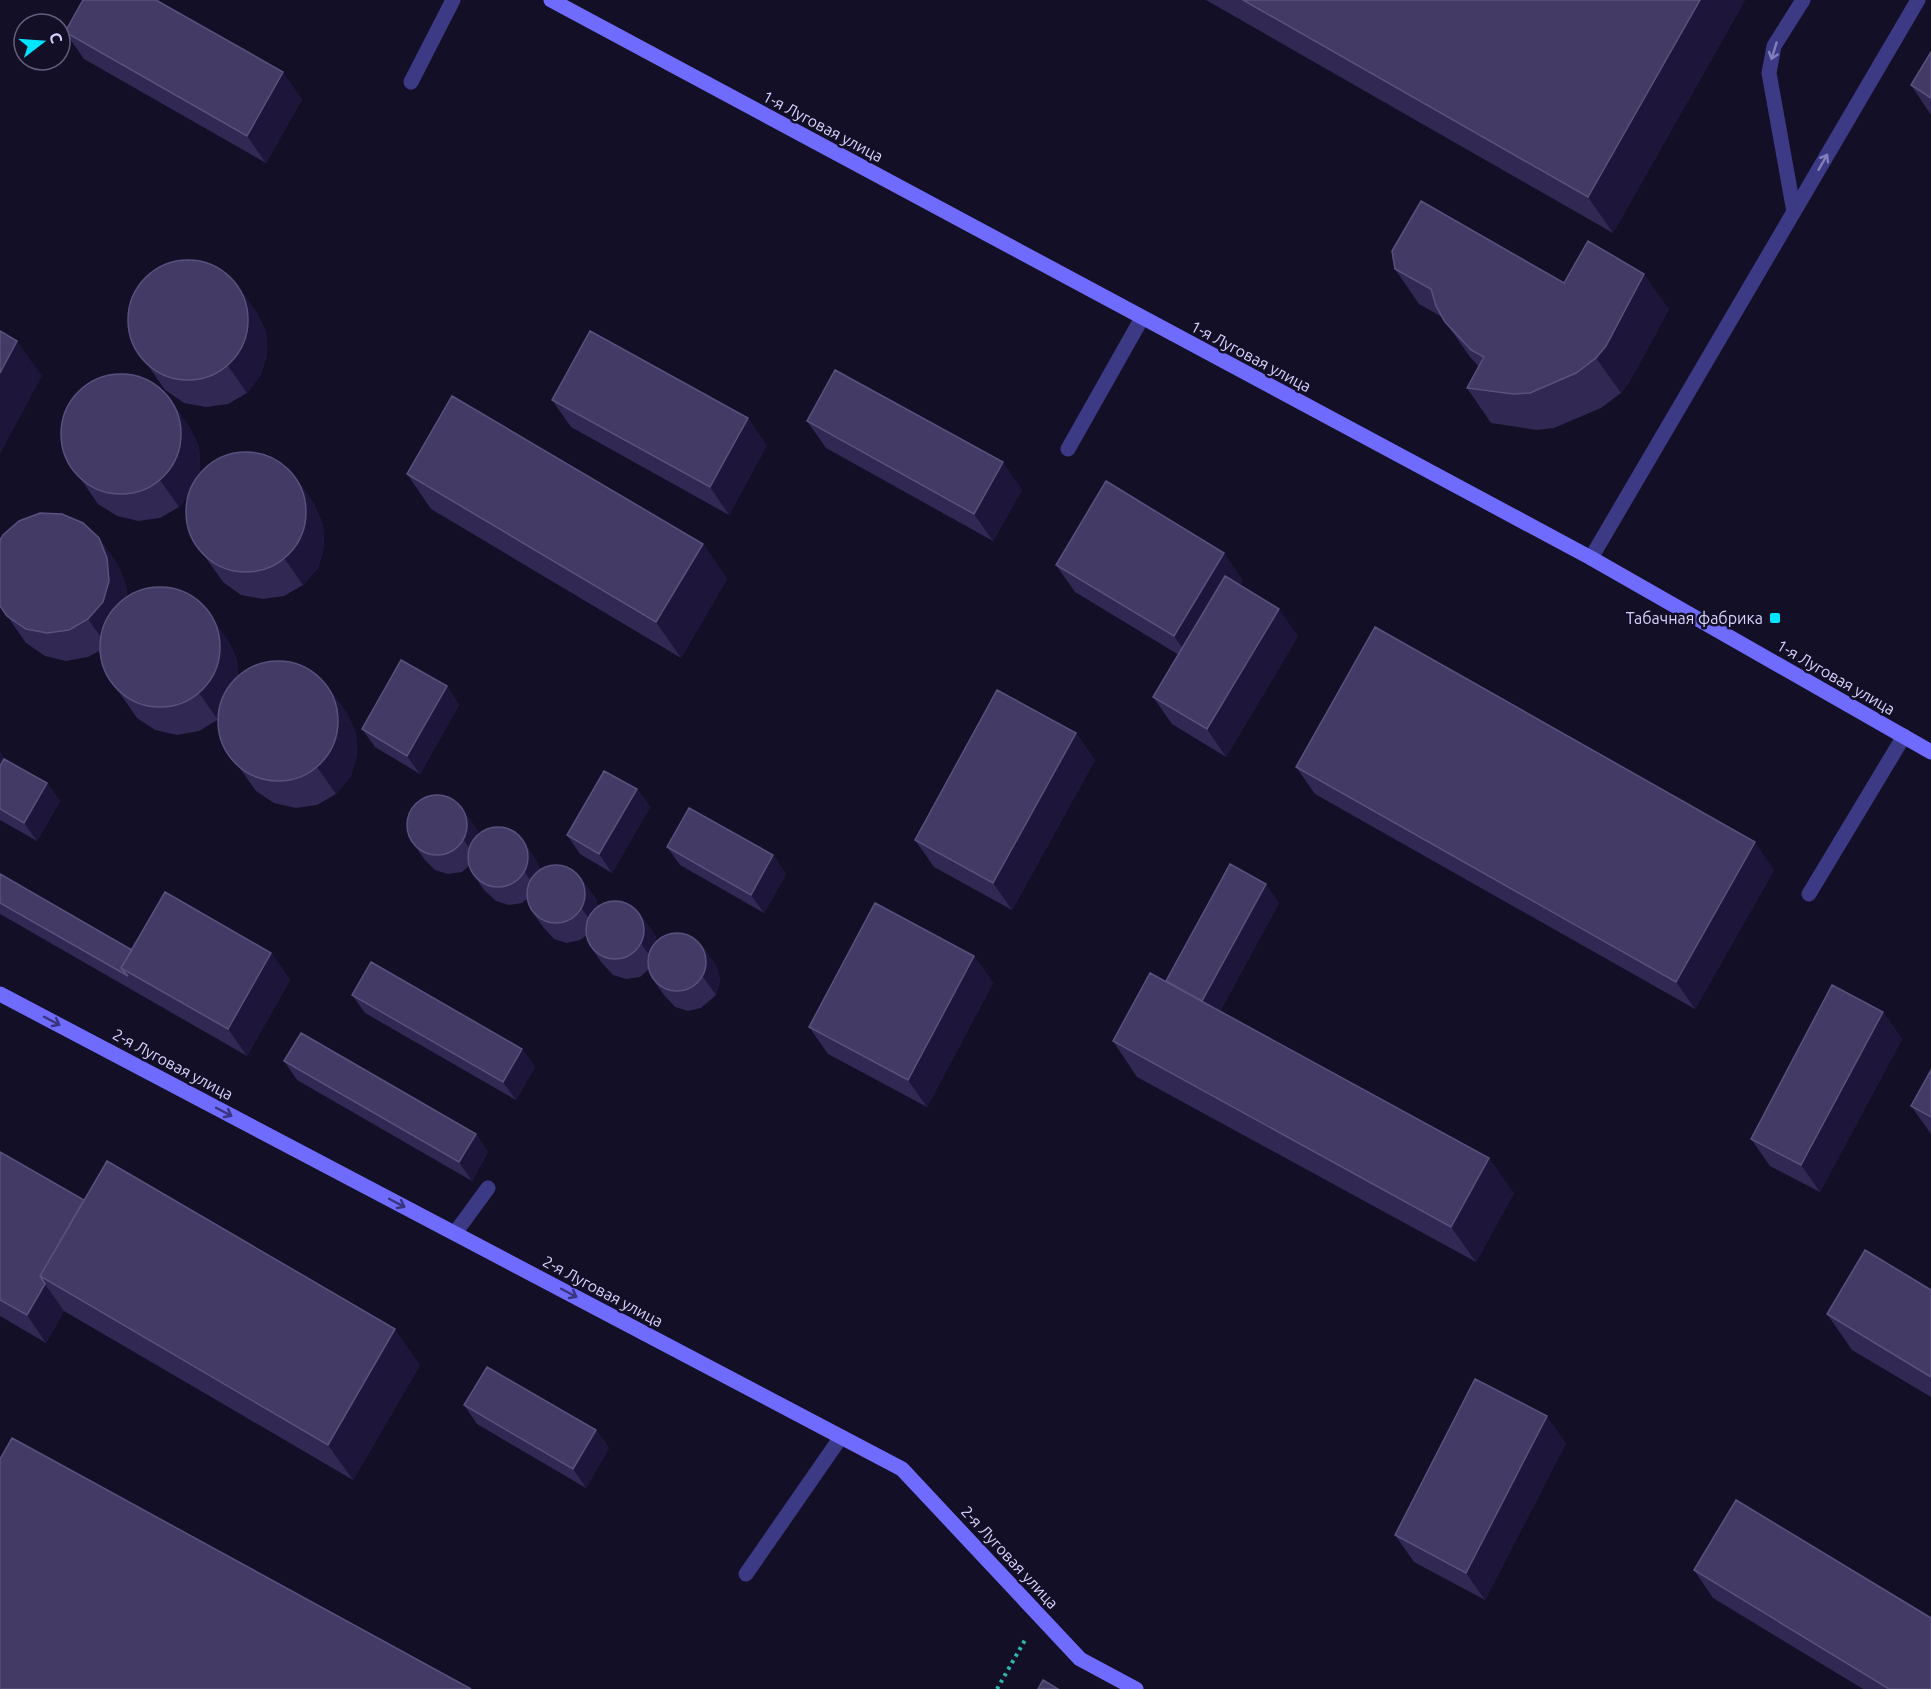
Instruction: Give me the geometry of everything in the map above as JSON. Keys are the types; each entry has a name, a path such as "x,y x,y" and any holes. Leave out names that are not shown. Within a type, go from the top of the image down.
{"main road":[{"name":"1-я Луговая улица","path":"551,0 1592,558 1931,752"},
{"name":"2-я Луговая улица","path":"0,994 902,1469 1080,1659 1136,1689"}],"lane":[{"path":"411,82 453,0"},
{"path":"1794,212 1769,73 1774,46 1803,0"},
{"path":"1592,558 1918,0"},
{"path":"1068,449 1142,318"},
{"path":"1809,894 1904,736"},
{"path":"455,1233 488,1188"},
{"path":"746,1574 840,1437"}],"path":[{"path":"997,1689 1040,1615"}],"building":[{"path":"83,0 156,0 283,72 247,136 72,36 72,20"},
{"path":"1243,0 1700,0 1588,197"},
{"path":"1931,52 1931,98 1911,85"},
{"path":"1421,201 1564,283 1588,241 1644,274 1606,346 1596,358 1576,373 1530,393 1513,394 1467,388 1484,357 1471,350 1445,322 1436,306 1431,289 1395,269 1392,251"},
{"path":"188,260 211,265 230,278 243,297 248,320 243,343 230,362 211,375 188,380 165,375 146,362 133,343 128,320 133,297 146,278 165,265"},
{"path":"0,331 17,341 0,373"},
{"path":"590,331 748,418 710,487 552,400"},
{"path":"835,370 1003,462 974,514 807,421"},
{"path":"121,374 144,379 163,392 176,411 181,434 176,457 163,476 144,489 121,494 98,489 79,476 66,457 61,434 66,411 79,392 98,379"},
{"path":"452,396 703,544 656,622 407,474"},
{"path":"246,452 269,457 288,470 301,489 306,512 301,535 288,554 269,567 246,572 223,567 204,554 191,535 186,512 191,489 204,470 223,457"},
{"path":"1106,481 1224,553 1174,636 1056,565"},
{"path":"40,513 62,514 83,523 99,538 107,558 109,581 103,602 88,619 69,630 47,633 26,629 7,616 0,606 0,540 19,521"},
{"path":"1225,576 1279,609 1207,729 1153,697"},
{"path":"160,587 183,592 202,605 215,624 220,647 215,670 202,689 183,702 160,707 137,702 118,689 105,670 100,647 105,624 118,605 137,592"},
{"path":"1375,627 1755,842 1676,982 1296,767"},
{"path":"401,660 447,686 407,756 362,729"},
{"path":"278,661 301,666 320,679 333,698 338,721 333,744 320,763 301,776 278,781 255,776 236,763 223,744 218,721 223,698 236,679 255,666"},
{"path":"997,690 1076,733 993,883 915,840"},
{"path":"4,759 47,783 24,823 0,809 0,766"},
{"path":"604,771 637,789 599,854 567,835"},
{"path":"437,795 458,804 467,825 458,846 437,855 416,846 407,825 416,804"},
{"path":"689,808 773,855 751,895 667,847"},
{"path":"498,827 519,836 528,857 519,878 498,887 477,878 468,857 477,836"},
{"path":"1230,864 1266,884 1202,1001 1166,981"},
{"path":"550,865 562,865 577,873 585,888 585,900 577,915 562,923 550,923 535,915 527,900 527,888 535,873"},
{"path":"0,874 132,950 121,968 128,976 0,903"},
{"path":"165,892 271,953 228,1029 121,968"},
{"path":"609,901 621,901 631,905 640,914 644,936 636,951 621,959 609,959 599,955 590,946 586,936 586,924 590,914 599,905"},
{"path":"875,903 974,956 908,1080 809,1027"},
{"path":"671,933 683,933 693,937 702,946 706,968 698,983 683,991 671,991 661,987 652,978 648,968 648,956 652,946 661,937"},
{"path":"371,962 522,1049 503,1082 352,995"},
{"path":"1150,973 1489,1158 1451,1227 1113,1041"},
{"path":"1832,985 1883,1012 1801,1165 1751,1139"},
{"path":"301,1033 476,1134 459,1162 284,1061"},
{"path":"1931,1070 1931,1117 1911,1106"},
{"path":"0,1152 84,1200 40,1276 45,1284 27,1315 0,1300"},
{"path":"107,1161 395,1329 328,1445 40,1276"},
{"path":"1865,1250 1931,1290 1931,1377 1827,1314"},
{"path":"487,1367 596,1430 573,1469 464,1405"},
{"path":"1475,1379 1547,1416 1466,1573 1395,1535"},
{"path":"12,1438 471,1689 0,1689 0,1459"},
{"path":"1736,1500 1931,1618 1931,1689 1889,1689 1694,1570"},
{"path":"1043,1680 1058,1689 1038,1689"}],"place":[{"name":"Табачная фабрика","path":"1775,618"}]}
